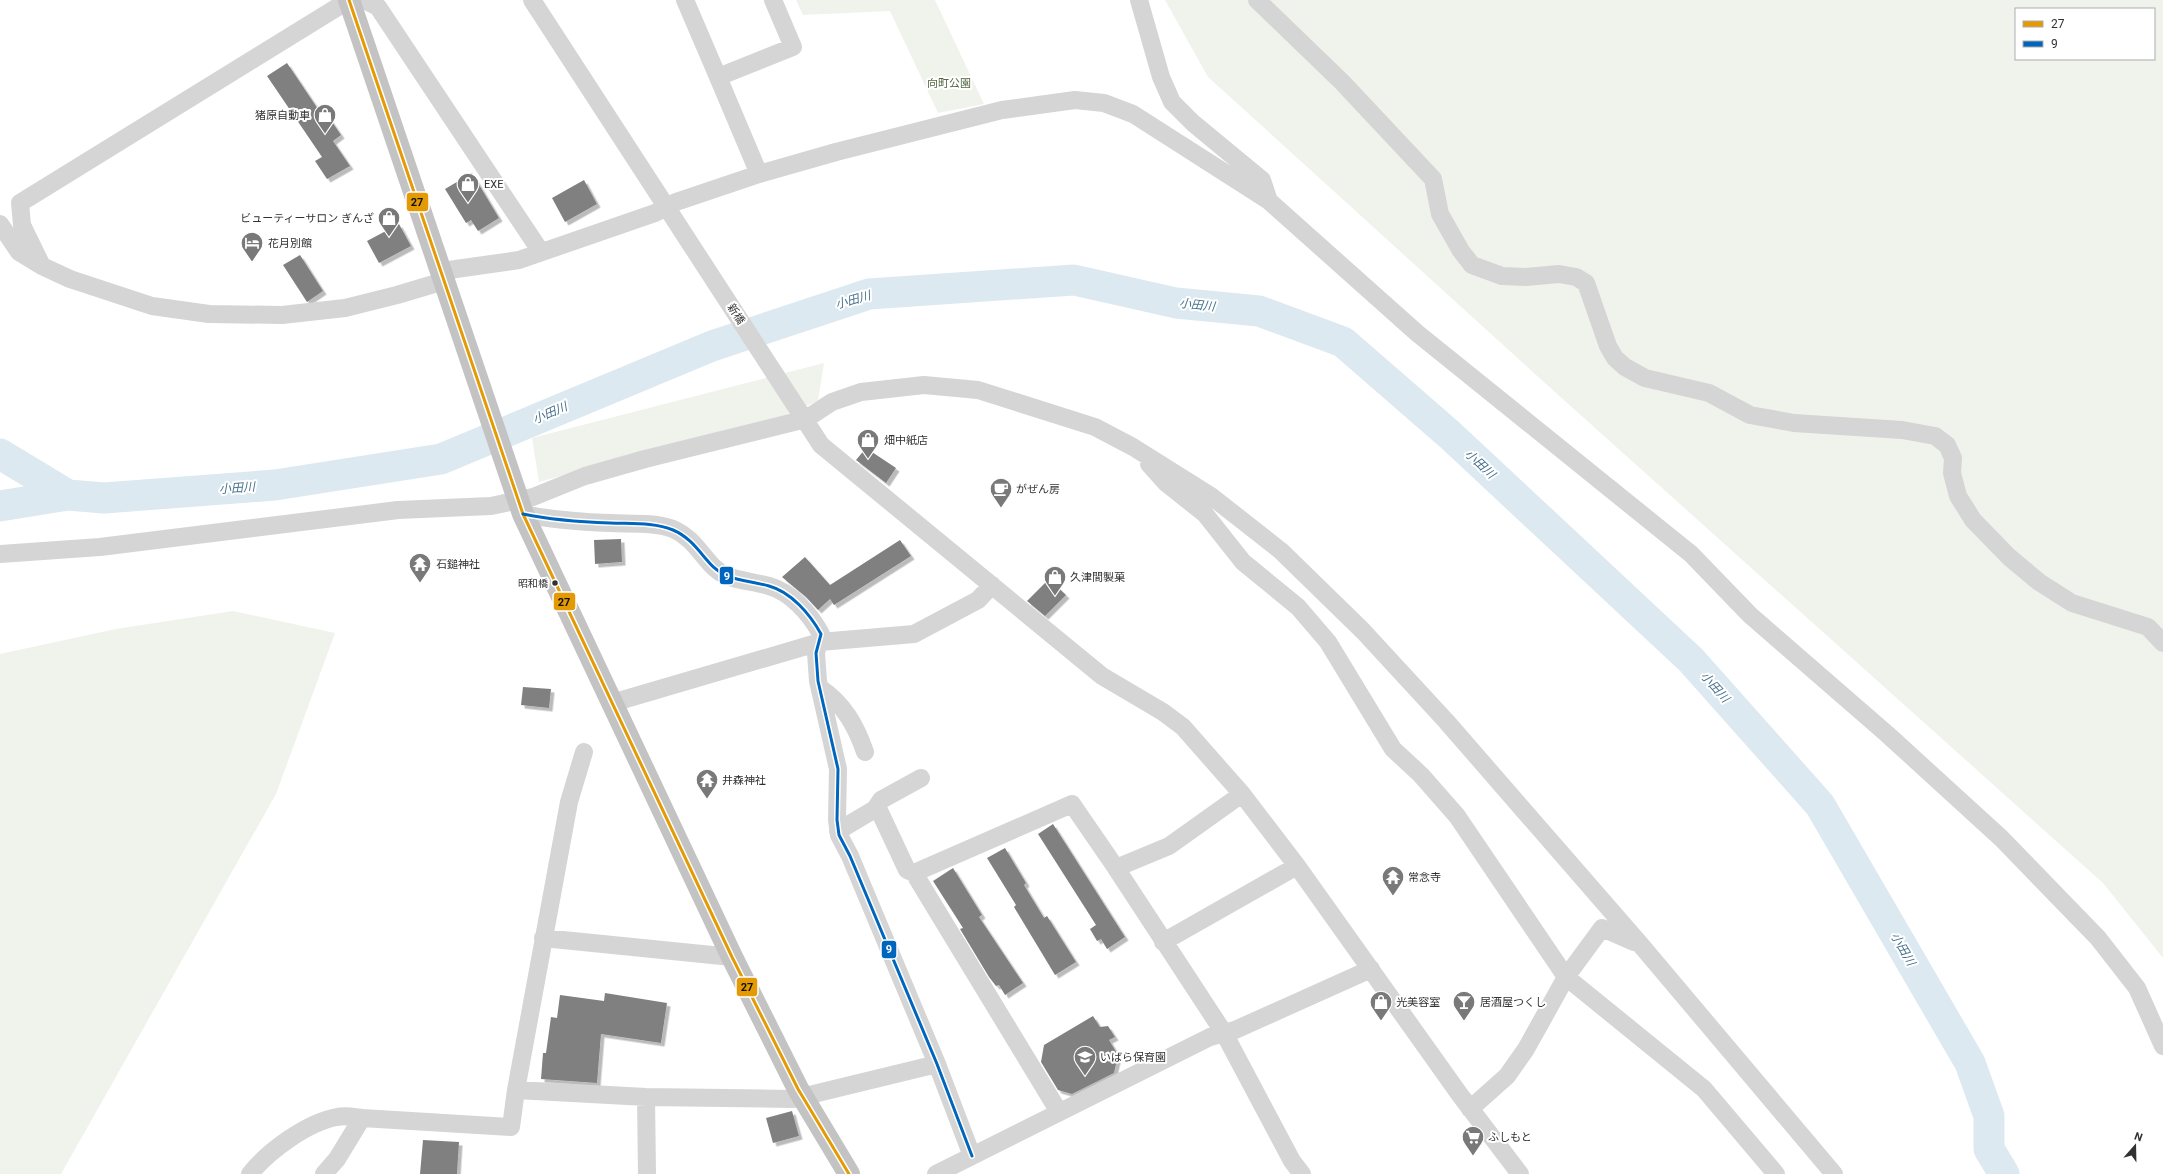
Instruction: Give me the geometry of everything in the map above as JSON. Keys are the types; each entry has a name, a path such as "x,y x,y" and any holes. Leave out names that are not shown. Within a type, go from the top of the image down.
{"highway":[{"path":"349,0 520,508 732,957 803,1097 849,1174"}],"street":[{"path":"42,266 22,225 20,203 349,0 353,0"},
{"path":"364,0 378,7 541,252"},
{"path":"685,0 759,174"},
{"path":"718,77 792,47 773,0"},
{"path":"1139,0 1161,77 1172,102 1193,123 1262,180 1269,201"},
{"path":"1257,0 1342,82 1433,179 1440,214 1461,251 1472,265 1502,276 1526,277 1559,274 1576,277 1586,283 1608,346 1615,358 1625,367 1644,378 1709,393 1750,415 1794,423 1902,430 1935,436 1947,445 1953,458 1952,474 1958,496 1974,520 2009,558 2039,582 2072,603 2148,627 2163,643"},
{"name":"新橋","path":"535,1 669,212 821,445 1102,676 1163,712 1183,727 1242,794 1371,969 1470,1109 1520,1174"},
{"path":"0,224 19,252 42,266 70,279 152,306 209,314 282,315 346,308 397,295 519,260 655,213 669,212 759,174 836,152 1002,110 1075,100 1104,103 1133,114 1269,201 1417,333 1691,554 1750,616 1887,734 2001,838 2098,938 2137,988 2163,1046"},
{"path":"520,508 585,476 802,415 832,402 861,392 924,385 978,390 1095,427 1134,447 1211,496 1281,551 1363,631 1446,721 1640,944 1834,1174"},
{"path":"1134,447 1166,482 1205,514 1242,562 1298,607 1328,642 1393,749 1421,775 1457,816 1566,977 1704,1089 1776,1174"},
{"path":"0,554 100,547 398,510 491,506 520,508 560,521 650,525 673,529 695,544 718,572 728,577 770,586 793,600 817,627 821,634 816,653 820,688 838,769 838,831 937,1064 972,1156"},
{"path":"612,703 820,642 914,634 978,600 992,585"},
{"path":"820,688 831,696 850,718 858,730 865,752"},
{"path":"250,1174 272,1151 302,1132 337,1117 511,1127 516,1090 543,938 569,802 584,752"},
{"path":"838,831 877,806 881,800 921,778"},
{"path":"1116,868 1169,846 1242,794"},
{"path":"914,873 1072,804 1116,868 1163,942 1224,1033 1292,1161 1302,1174"},
{"path":"877,806 907,870 914,873 1059,1112"},
{"path":"1163,942 1296,866"},
{"path":"1470,1109 1507,1076 1526,1049 1566,977 1602,928 1640,944"},
{"path":"543,938 732,957"},
{"path":"936,1174 1210,1037 1235,1030 1371,969"},
{"path":"516,1090 646,1097 803,1097 937,1064"},
{"path":"1766,1093 1768,1112 1817,1174"},
{"path":"646,1097 647,1174"},
{"path":"324,1174 337,1159 362,1118"}],"green space":[{"name":"向町公園","path":"796,0 935,0 984,104 938,113 890,11 803,15"},
{"path":"1165,0 2163,0 2163,958 2103,883 1556,393 1208,77"},
{"path":"824,363 818,401 785,415 539,482 532,438"},
{"path":"233,611 335,633 276,794 61,1174 0,1174 0,654 116,629"}],"building":[{"path":"287,63 324,118 328,116 341,135 333,141 350,166 327,179 315,161 322,157 267,76"},
{"path":"472,173 499,218 478,231 471,220 466,223 445,189"},
{"path":"584,180 597,204 565,222 552,198"},
{"path":"399,224 411,246 379,263 367,241"},
{"path":"300,255 323,291 307,302 283,265"},
{"path":"866,448 896,468 886,483 856,460"},
{"path":"621,539 622,562 595,564 594,540"},
{"path":"900,540 911,556 834,605 830,599 818,610 806,597 782,577 805,557 830,585"},
{"path":"1049,579 1066,595 1045,616 1027,601"},
{"path":"523,687 551,689 549,708 521,705"},
{"path":"1053,824 1125,937 1107,949 1101,939 1097,941 1090,929 1096,925 1038,834"},
{"path":"1005,848 1026,883 1024,885 1044,918 1047,916 1076,962 1055,975 1014,907 1016,905 987,858"},
{"path":"953,868 982,915 979,917 1023,983 1005,995 999,985 996,986 989,977 960,929 963,928 933,881"},
{"path":"605,993 667,1003 661,1043 601,1034 597,1083 541,1079 543,1053 546,1053 551,1017 557,1018 560,995 604,1001"},
{"path":"1093,1016 1100,1027 1108,1026 1115,1037 1109,1040 1118,1055 1114,1073 1072,1094 1058,1090 1041,1062 1044,1045"},
{"path":"792,1111 799,1136 773,1143 766,1118"},
{"path":"423,1140 459,1142 457,1174 420,1174"}],"waterway":[{"name":"小田川","path":"0,506 68,495 104,498 275,485 441,459 712,346 869,294 1074,280 1176,303 1259,311 1343,342 1450,435 1691,660 1820,805 1970,1063 1989,1116 1989,1149 2004,1174"},
{"path":"0,454 68,495"}],"transit line":[{"name":"27","path":"349,0 523,514 732,957 798,1089 849,1174"},
{"name":"9","path":"523,514 577,521 666,527 682,535 696,547 713,567 720,572 732,578 769,586 785,593 799,605 811,619 821,634 816,653 818,681 838,769 837,820 839,835 850,856 937,1064 972,1156"}],"place":[{"name":"猪原自動車","path":"325,134"},
{"name":"EXE","path":"468,204"},
{"name":"ビューティーサロン ぎんざ","path":"389,238"},
{"name":"花月別館","path":"252,262"},
{"name":"畑中紙店","path":"868,460"},
{"name":"がぜん房","path":"1001,508"},
{"name":"昭和橋","path":"555,583"},
{"name":"石鎚神社","path":"420,584"},
{"name":"久津間製菓","path":"1055,596"},
{"name":"井森神社","path":"707,800"},
{"name":"常念寺","path":"1393,896"},
{"name":"光美容室","path":"1381,1022"},
{"name":"居酒屋つくし","path":"1464,1022"},
{"name":"いばら保育園","path":"1085,1076"},
{"name":"ふしもと","path":"1473,1156"}]}
